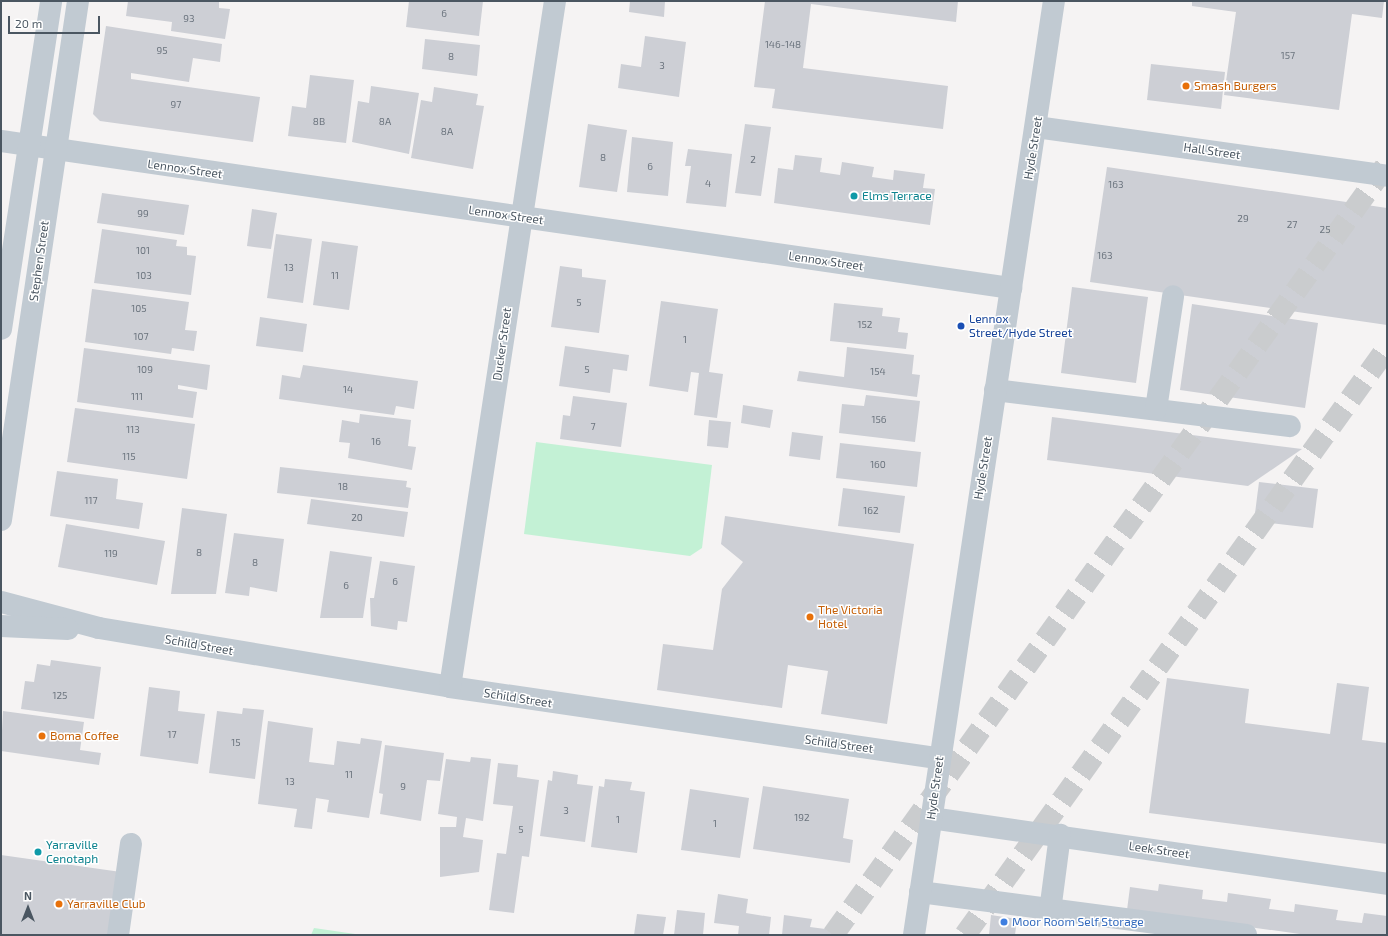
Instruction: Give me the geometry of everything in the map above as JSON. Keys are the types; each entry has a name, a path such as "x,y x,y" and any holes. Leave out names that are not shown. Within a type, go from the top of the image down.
{"street":[{"path":"1,329 51,1"},
{"name":"Stephen Street","path":"1,520 78,1"},
{"name":"Ducker Street","path":"450,687 555,1"},
{"name":"Hyde Street","path":"914,935 939,758 1054,1"},
{"name":"Hall Street","path":"1036,127 1387,176"},
{"name":"Lennox Street","path":"1,141 521,218 1011,288"},
{"path":"1156,410 1173,296"},
{"path":"995,390 1290,426"},
{"name":"Schild Street","path":"1,602 99,628 450,687 939,758"},
{"name":"Schild Street","path":"1,626 99,628"},
{"name":"Leek Street","path":"931,818 1060,835 1387,884"},
{"path":"1050,911 1060,835"},
{"path":"118,935 131,844"},
{"path":"920,892 1050,911 1246,935"}],"green space":[{"path":"536,442 712,465 702,548 690,556 524,534"},
{"path":"314,928 362,935 311,935"}],"building":[{"path":"128,1 219,1 219,8 230,9 225,39 171,31 172,22 126,16"},
{"path":"409,1 483,1 479,36 406,27"},
{"path":"630,1 665,1 664,17 629,12"},
{"path":"765,1 958,1 956,22 811,4 803,68 948,86 943,129 772,108 775,89 754,87"},
{"path":"1192,1 1384,1 1382,18 1352,14 1339,110 1224,95 1236,12 1192,6"},
{"path":"106,26 222,44 220,62 193,58 189,82 131,73 131,79 260,97 253,142 100,121 93,114"},
{"path":"645,36 686,42 679,97 618,88 621,64 641,67"},
{"path":"425,39 480,45 477,76 422,69"},
{"name":"Smash Burgers","path":"1151,64 1225,72 1221,109 1147,100"},
{"path":"310,75 354,80 346,143 288,136 292,106 306,108"},
{"path":"371,86 419,93 409,154 352,142 358,101 369,103"},
{"path":"434,87 478,94 476,105 484,106 473,169 411,158 421,100 432,102"},
{"path":"588,124 627,130 617,192 579,187"},
{"path":"745,124 771,127 761,196 735,193"},
{"path":"632,137 673,142 668,196 627,192"},
{"path":"688,149 732,154 726,207 686,203 691,166 685,166"},
{"name":"Elms Terrace","path":"795,155 822,158 820,172 840,175 842,162 874,167 872,177 893,180 894,170 925,174 923,188 935,189 930,225 774,203 778,168 793,170"},
{"path":"1107,167 1387,208 1387,325 1090,282"},
{"path":"102,193 189,205 184,235 97,223"},
{"path":"252,209 277,213 271,249 247,246"},
{"path":"102,229 177,240 176,246 187,247 187,255 196,256 191,295 94,283"},
{"path":"276,234 312,239 303,303 267,298"},
{"path":"322,241 358,246 349,310 313,305"},
{"path":"560,266 582,269 582,277 606,280 599,333 551,327"},
{"path":"1072,287 1148,297 1136,383 1061,373"},
{"path":"92,289 189,302 185,330 197,331 194,351 172,348 171,354 85,342"},
{"path":"661,301 718,309 709,372 723,374 717,418 694,415 699,373 691,372 688,392 649,386"},
{"path":"834,303 883,308 882,316 900,318 898,332 908,333 906,349 830,341"},
{"path":"1192,304 1318,323 1305,408 1180,390"},
{"path":"260,317 307,324 303,352 256,346"},
{"path":"565,346 629,355 627,371 613,369 610,393 559,386"},
{"path":"847,347 914,355 912,374 920,375 917,397 797,381 799,371 844,377"},
{"path":"84,348 210,365 207,390 178,385 178,389 197,392 193,418 77,402"},
{"path":"303,365 418,381 414,409 396,406 394,415 279,399 282,375 300,378"},
{"path":"866,395 920,401 915,442 839,433 842,404 864,406"},
{"path":"573,396 627,403 621,447 560,439 563,415 570,416"},
{"path":"743,405 773,410 770,428 741,423"},
{"path":"75,408 195,424 187,479 67,462"},
{"path":"360,414 411,420 408,446 416,447 412,470 348,458 350,443 339,442 342,420 359,423"},
{"path":"1052,417 1302,449 1248,486 1047,460"},
{"path":"709,420 731,422 728,448 707,446"},
{"path":"792,432 823,436 820,460 789,456"},
{"path":"840,443 921,452 917,487 836,478"},
{"path":"280,467 407,481 406,487 411,488 408,508 277,493"},
{"path":"57,471 118,479 116,499 143,503 139,529 50,516"},
{"path":"1259,482 1318,489 1313,528 1254,521"},
{"path":"843,488 905,496 900,533 838,526"},
{"path":"311,499 408,512 404,537 307,524"},
{"path":"182,508 227,514 216,594 171,594"},
{"name":"The Victoria Hotel","path":"725,516 914,544 887,724 821,714 828,671 788,665 782,708 657,690 663,644 713,650 722,589 743,562 721,544"},
{"path":"66,524 165,541 157,585 58,567"},
{"path":"234,533 284,539 277,592 250,587 249,596 225,593"},
{"path":"330,551 372,557 363,618 320,618"},
{"path":"380,561 415,566 407,622 398,621 397,630 371,626 370,598 374,598"},
{"path":"51,660 101,667 94,719 21,709 25,681 34,682 37,664 50,666"},
{"path":"1167,678 1249,689 1245,723 1330,734 1337,683 1369,687 1362,740 1387,743 1387,844 1149,813"},
{"path":"149,687 180,691 178,711 205,714 198,764 140,756"},
{"path":"243,708 264,710 255,779 209,773 217,711 242,714"},
{"name":"Boma Coffee","path":"3,711 84,722 80,750 101,753 99,765 1,751"},
{"path":"268,721 313,728 309,762 334,765 337,741 360,744 361,738 382,741 369,818 327,812 329,800 316,798 312,829 294,827 297,809 258,804"},
{"path":"385,745 444,753 440,781 427,780 421,821 380,814 383,794 379,793"},
{"path":"471,757 491,759 483,821 466,818 463,837 483,840 479,872 440,877 440,827 456,827 457,817 438,814 446,759 470,762"},
{"path":"498,763 518,765 517,777 539,780 529,857 522,856 514,913 489,910 497,853 506,854 513,806 493,804"},
{"path":"553,771 578,775 577,784 593,786 585,842 540,836 548,780 552,781"},
{"path":"605,779 632,782 630,790 645,792 637,853 591,847 599,786 604,787"},
{"path":"763,786 849,799 843,838 853,840 850,863 753,849"},
{"path":"690,789 749,798 740,858 681,850"},
{"name":"Yarraville Club","path":"1,855 121,872 112,935 1,935"},
{"path":"1159,884 1203,890 1202,899 1227,902 1228,893 1271,899 1269,909 1294,912 1295,904 1338,910 1336,920 1362,923 1364,913 1387,916 1387,935 1307,935 1127,910 1130,887 1158,891"},
{"path":"718,894 748,899 746,913 771,917 769,935 738,935 739,926 714,923"},
{"path":"677,910 705,913 703,935 674,935"},
{"path":"637,914 666,917 663,935 634,935"},
{"path":"784,915 812,919 810,927 833,930 832,935 782,935"},
{"name":"Moor Room Self Storage","path":"991,915 1017,919 1015,935 989,935"}],"tunnel":[{"path":"833,935 1387,164"},
{"path":"965,935 1387,348"}],"place":[{"name":"Smash Burgers","path":"1186,86"},
{"name":"Elms Terrace","path":"854,196"},
{"name":"Lennox Street/Hyde Street","path":"961,326"},
{"name":"The Victoria Hotel","path":"810,617"},
{"name":"Boma Coffee","path":"42,736"},
{"name":"Yarraville Cenotaph","path":"38,852"},
{"name":"Yarraville Club","path":"59,904"},
{"name":"Moor Room Self Storage","path":"1004,922"}]}
